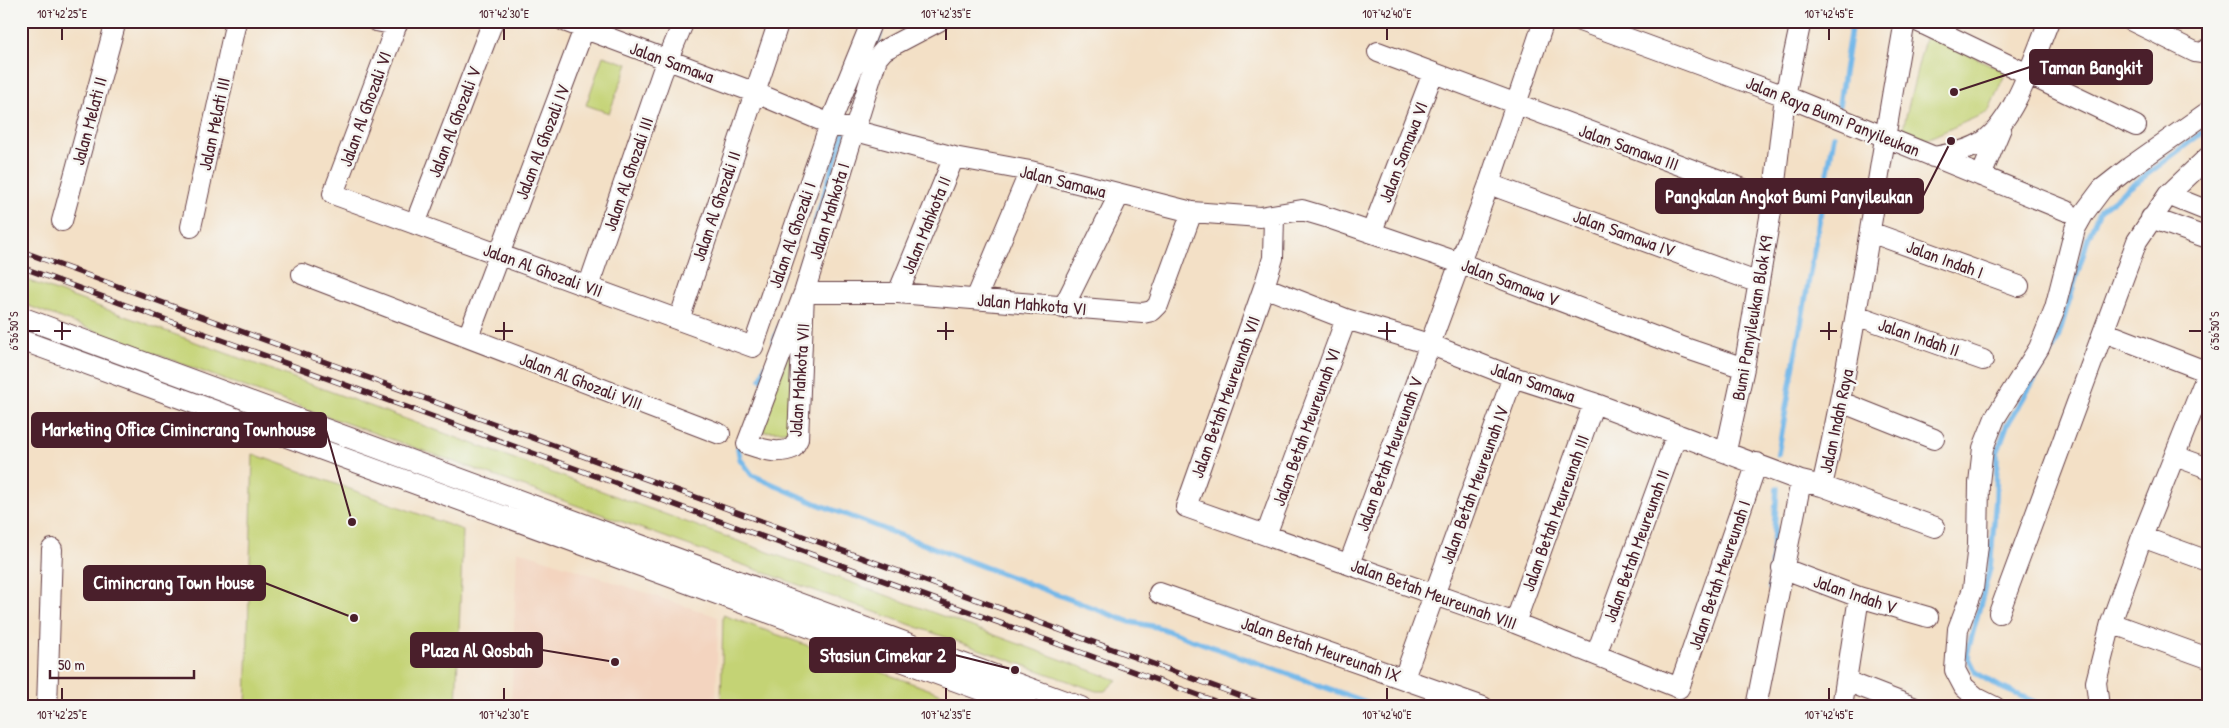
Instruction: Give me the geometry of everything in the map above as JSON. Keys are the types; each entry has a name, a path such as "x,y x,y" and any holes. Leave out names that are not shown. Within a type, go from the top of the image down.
{"street":[{"name":"Jalan Melati II","path":"62,221 116,21"},
{"name":"Jalan Melati III","path":"191,227 236,21"},
{"path":"376,21 398,23"},
{"name":"Jalan Al Ghozali V","path":"415,224 493,21"},
{"name":"Jalan Samawa","path":"564,21 586,25 667,61 843,126 954,157 1030,171 1192,212 1234,216 1274,216"},
{"name":"Jalan Al Ghozali III","path":"588,287 667,61 684,21"},
{"name":"Jalan Al Ghozali II","path":"679,320 779,21"},
{"path":"843,126 872,21"},
{"path":"843,126 877,58 884,50 939,21"},
{"name":"Jalan Betah Meureunah V","path":"1349,564 1489,184 1514,104 1544,21"},
{"name":"Jalan Raya Bumi Panyileukan","path":"1580,21 1785,96 1933,157 1960,152 1983,141 2004,121 2027,74 2049,21"},
{"name":"Bumi Panyileukan Blok K9","path":"1726,451 1744,368 1759,283 1773,200 1785,96 1801,21"},
{"name":"Jalan Indah Raya","path":"1756,707 1782,568 1801,481 1822,486 1841,402 1884,136 1905,21"},
{"path":"1917,21 2136,126"},
{"path":"2132,21 2195,52 2205,51"},
{"name":"Jalan Al Ghozali VI","path":"333,194 398,23"},
{"name":"Jalan Al Ghozali IV","path":"468,337 586,25"},
{"path":"1378,52 1514,104"},
{"name":"Jalan Samawa VI","path":"1372,232 1428,71"},
{"name":"Jalan Samawa III","path":"1514,104 1773,200"},
{"path":"1994,707 1977,698 1964,687 1955,670 1958,629 1973,589 1978,544 1979,483 1983,448 1995,418 2019,376 2039,348 2055,308 2075,229 2084,213 2102,190 2130,167 2208,112"},
{"path":"1981,176 2004,121"},
{"name":"Jalan Mahkota I","path":"804,293 843,126"},
{"name":"Jalan Al Ghozali I","path":"754,347 843,126"},
{"name":"Jalan Mahkota II","path":"898,293 954,157"},
{"path":"1933,157 2067,211"},
{"path":"1999,613 2137,241 2168,195 2208,157"},
{"path":"976,299 1030,171"},
{"name":"Jalan Samawa IV","path":"1489,184 1759,283"},
{"name":"Jalan Al Ghozali VII","path":"333,194 754,347"},
{"path":"1063,308 1119,195"},
{"path":"2168,195 2208,211"},
{"name":"Jalan Samawa V","path":"1274,216 1302,210 1372,232 1744,368"},
{"name":"Jalan Mahkota VI","path":"804,293 898,293 1063,308 1143,313 1152,311 1158,305 1192,212"},
{"name":"Jalan Betah Meureunah VII","path":"1186,507 1273,258 1274,216"},
{"path":"2151,218 2208,238"},
{"name":"Jalan Indah I","path":"1870,232 2019,286"},
{"name":"Jalan Al Ghozali VIII","path":"302,274 720,434"},
{"name":"Jalan Samawa","path":"1264,286 1346,319 1429,344 1513,376 1594,403 1676,435 1726,451 1801,481"},
{"name":"Jalan Mahkota VII","path":"804,293 798,439 793,448 786,451 773,451 747,444 804,293"},
{"name":"Jalan Indah II","path":"1856,315 1983,360"},
{"path":"21,317 1081,707"},
{"name":"Jalan Betah Meureunah VI","path":"1266,535 1346,319"},
{"path":"2099,707 2096,682 2111,624 2142,537 2208,372 2104,332"},
{"path":"21,340 1027,707"},
{"name":"Jalan Betah Meureunah IV","path":"1404,678 1513,376"},
{"path":"1841,402 1934,439"},
{"name":"Jalan Betah Meureunah III","path":"1516,623 1594,403"},
{"name":"Jalan Betah Meureunah II","path":"1596,655 1676,435"},
{"path":"2175,456 2208,468"},
{"name":"Jalan Betah Meureunah I","path":"1679,688 1763,465"},
{"path":"1822,486 1935,527"},
{"name":"Jalan Betah Meureunah VIII","path":"1186,507 1516,623 1679,688"},
{"path":"2142,537 2208,561"},
{"path":"47,707 52,549"},
{"name":"Jalan Indah V","path":"1782,568 1859,597 1928,617"},
{"name":"Jalan Betah Meureunah IX","path":"1159,593 1483,707"},
{"path":"774,616 780,597"},
{"path":"1842,707 1859,597"},
{"path":"2111,624 2208,658"},
{"path":"1846,681 1913,707"}],"shaded area":[{"path":"517,550 718,617 716,707 511,707"}],"green space":[{"path":"1926,34 2006,72 1988,112 1927,139 1903,128"},
{"path":"603,56 628,64 609,113 586,105"},
{"path":"21,278 1117,680 1105,691 1096,691 217,377 21,303"},
{"path":"797,319 792,431 751,432"},
{"path":"253,454 463,530 456,707 246,707"},
{"path":"723,615 978,707 721,707"}],"waterway":[{"path":"1839,105 1852,21"},
{"path":"874,50 880,34"},
{"path":"2046,707 2000,687 1976,673 1967,654 1990,568 1996,498 1997,453 2007,425 2056,344 2088,238 2100,210 2208,128"},
{"path":"797,279 844,132"},
{"path":"1778,454 1834,136"},
{"path":"774,342 787,306"},
{"path":"761,379 766,365"},
{"path":"738,448 740,459 752,475 815,503 1130,622 1157,627 1380,707"},
{"path":"1770,588 1777,488"}],"railway":[{"path":"21,251 1271,707"},
{"path":"21,267 1231,707"}],"place":[{"name":"Taman Bangkit","path":"1954,92"},
{"name":"Pangkalan Angkot Bumi Panyileukan","path":"1951,141"},
{"name":"Marketing Office Cimincrang Townhouse","path":"352,522"},
{"name":"Cimincrang Town House","path":"354,618"},
{"name":"Plaza Al Qosbah","path":"615,662"},
{"name":"Stasiun Cimekar 2","path":"1015,670"}]}
